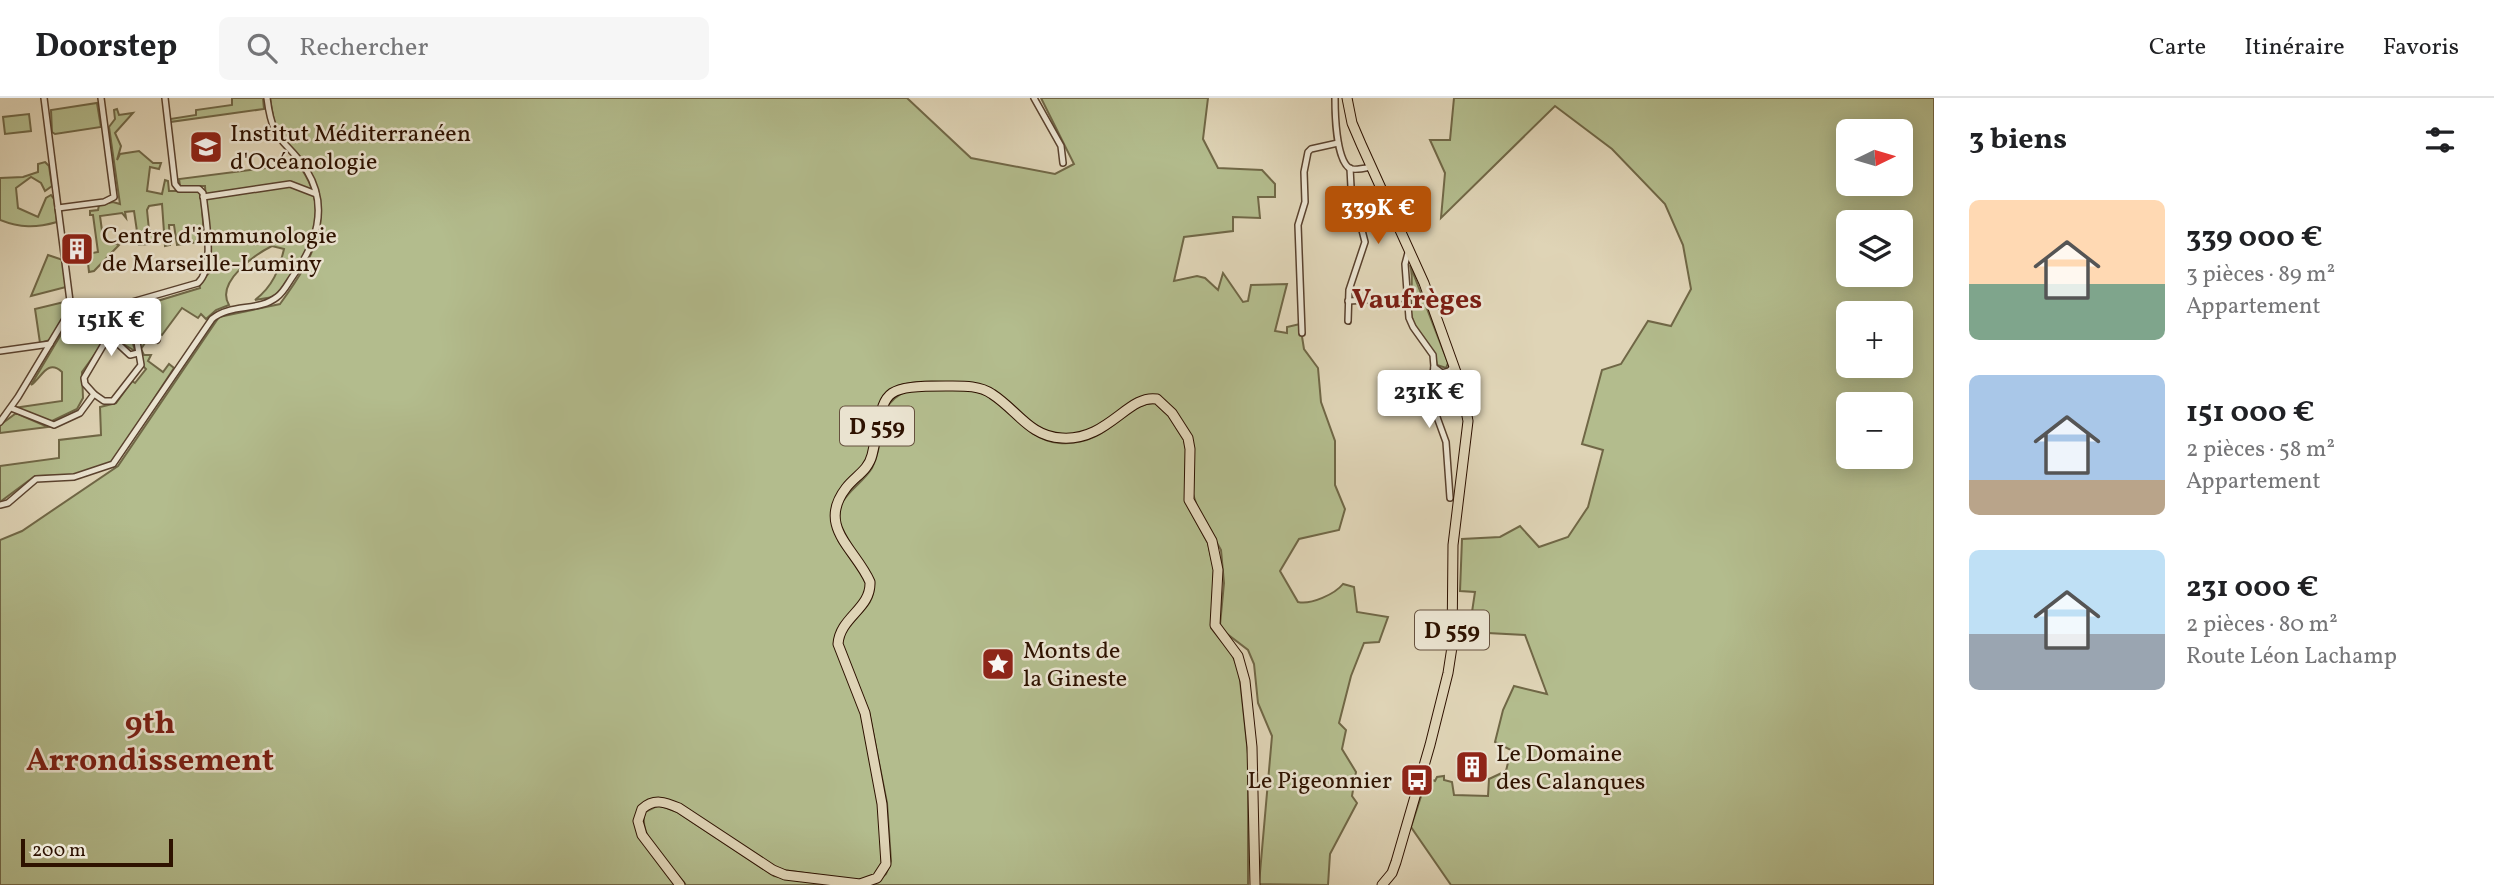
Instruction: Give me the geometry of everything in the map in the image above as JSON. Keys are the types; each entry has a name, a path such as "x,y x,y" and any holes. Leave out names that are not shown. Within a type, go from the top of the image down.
{"main road":[{"name":"D 559","path":"1347,98 1352,124 1409,249 1467,407 1468,438 1453,545 1452,647 1443,694 1416,795 1392,873 1382,885"},
{"name":"D 559","path":"680,885 638,826 642,809 653,802 659,801 679,808 779,873 860,884 873,880 885,867 887,857 882,804 865,713 838,644 845,623 868,600 870,582 842,540 835,513 847,486 868,466 884,404 892,393 909,386 983,389 1035,430 1060,438 1084,437 1098,432 1142,399 1149,398 1163,403 1185,432 1190,449 1189,500 1212,541 1217,558 1219,580 1215,625 1238,656 1244,681 1252,747 1255,885"}],"street":[{"path":"0,422 71,309 44,98"},
{"path":"58,208 104,202 114,197 101,98"},
{"path":"69,315 80,317 201,280 205,274 208,261 203,197 199,189 179,189 175,184 165,98"},
{"path":"0,505 8,503 36,479 74,477 113,464 212,319 226,309 261,303 279,296 312,247 318,223 316,194 307,172 275,135 267,98"},
{"path":"1034,98 1061,146 1063,163"},
{"path":"1335,98 1338,143 1350,168 1351,187 1365,242 1353,275 1348,301 1348,321"},
{"path":"1302,334 1297,235 1305,202 1304,172 1311,149 1338,143"},
{"path":"1350,168 1371,167"},
{"path":"203,197 290,184 316,194"},
{"path":"1409,249 1406,256 1407,298 1413,327 1430,350 1434,367 1429,395 1446,442 1450,498"},
{"path":"1348,301 1407,298"},
{"path":"138,353 131,355 116,342 104,344 84,378 94,394 104,401 113,401 118,397 141,365 135,340 138,333 145,332 157,340"},
{"path":"0,351 50,344"},
{"path":"1434,367 1446,372 1454,366"},
{"path":"11,408 54,425 80,413 94,394"}],"green space":[{"path":"232,98 263,98 264,109 170,122 170,119 196,115 196,110 232,105"},
{"path":"270,98 907,98 971,158 1055,174 1074,164 1041,98 1208,98 1203,139 1218,168 1262,170 1275,184 1275,197 1258,197 1260,218 1233,217 1233,231 1184,237 1174,281 1197,276 1205,278 1218,290 1223,273 1243,302 1248,301 1251,285 1287,284 1275,331 1287,333 1287,327 1300,324 1304,349 1318,368 1321,402 1335,441 1335,485 1345,509 1339,530 1299,539 1280,571 1298,602 1322,598 1343,584 1354,587 1357,612 1388,617 1379,642 1364,643 1351,676 1339,723 1346,730 1342,749 1356,772 1352,796 1357,803 1330,854 1328,885 1259,884 1272,736 1258,703 1254,664 1248,650 1222,630 1220,625 1224,583 1221,550 1198,509 1192,491 1193,449 1158,396 1146,396 1135,401 1100,425 1072,436 1056,434 1039,427 1008,400 990,390 961,384 928,382 913,383 890,390 865,464 844,484 833,528 839,542 867,582 861,601 841,625 835,644 859,703 879,804 882,866 872,878 860,881 777,869 659,798 635,821 677,885 0,885 0,540 22,531 118,466 219,317 280,304 304,268 318,234 321,216 319,198 313,178 301,158 277,130"},
{"path":"1454,98 1934,98 1934,885 1451,885 1411,827 1427,778 1435,781 1437,777 1444,776 1444,780 1452,782 1454,795 1488,796 1489,779 1506,771 1511,750 1495,742 1503,710 1514,686 1547,694 1525,635 1469,632 1475,592 1460,591 1462,539 1500,537 1520,526 1539,547 1568,537 1588,507 1603,450 1582,444 1602,370 1621,364 1648,321 1671,326 1691,289 1683,245 1665,204 1612,149 1555,106 1441,218 1445,173 1430,140 1450,140"},
{"path":"97,103 101,127 55,134 52,132 51,110"},
{"path":"117,109 119,115 133,113 115,133 121,146 117,160 120,154 139,151 153,163 161,163 159,169 150,167 147,191 162,194 165,180 168,181 169,191 198,191 201,194 204,235 199,242 177,245 174,225 169,225 170,245 165,246 162,204 149,206 147,210 149,230 154,232 156,242 159,243 139,245 134,211 125,212 126,218 122,213 100,216 103,238 119,245 94,271 89,272 87,254 98,252 93,215 90,215 90,211 98,210 99,205 113,202 120,204 109,127 115,119 114,110"},
{"path":"29,114 31,131 5,134 3,117"},
{"path":"45,162 49,166 52,186 45,191 41,183 31,177 16,188 18,208 38,217 46,198 51,195 57,222 28,226 0,220 0,178 23,177 38,172 38,164"},
{"path":"298,164 315,198 314,230 301,261 280,291 273,297 255,300 271,283 280,264 284,249 272,246 248,262 232,278 226,296 229,305 216,310 206,319 201,314 198,318 182,308 162,335 154,330 151,333 139,330 131,309 200,288 199,284 210,272 205,186 180,186 179,179"},
{"path":"48,255 63,260 66,287 31,296"},
{"path":"1410,265 1448,363 1446,368 1437,365 1433,352 1413,321 1410,307"},
{"path":"68,303 66,314 50,340 40,343 35,309"},
{"path":"127,310 136,332 132,340 135,351 113,338 106,339 82,372 83,398 77,409 50,422 14,408 62,401 62,372 57,368 48,368 31,385 66,326 93,316 94,320"},
{"path":"142,334 149,337 141,349 144,355 151,355 148,361 163,372 169,364 174,368 114,460 76,475 35,476 0,502 0,466 59,458 59,440 101,435 100,407 116,403 132,381 135,383 146,369 143,366 138,338"},
{"path":"909,390 976,391 994,400 1037,436 1059,443 1091,438 1143,405 1155,403 1169,416 1184,440 1186,449 1185,501 1208,543 1214,570 1211,628 1232,654 1239,671 1248,754 1248,885 873,885 886,874 891,861 887,803 869,712 842,644 849,626 870,601 874,581 846,541 839,516 844,500 867,475 877,457 884,414 889,405"},
{"path":"15,414 48,427 0,433 0,425"},
{"path":"659,805 677,812 774,876 833,885 686,885 657,851 646,832 645,812"}],"place":[{"name":"Institut Méditerranéen d'Océanologie","path":"206,147"},
{"name":"Centre d'immunologie de Marseille-Luminy","path":"77,249"},
{"name":"Monts de la Gineste","path":"998,664"},
{"name":"Le Domaine des Calanques","path":"1472,767"},
{"name":"Le Pigeonnier","path":"1417,780"}],"district":[{"name":"Vaufrèges","path":"1417,298"},
{"name":"9th Arrondissement","path":"150,740"}]}
